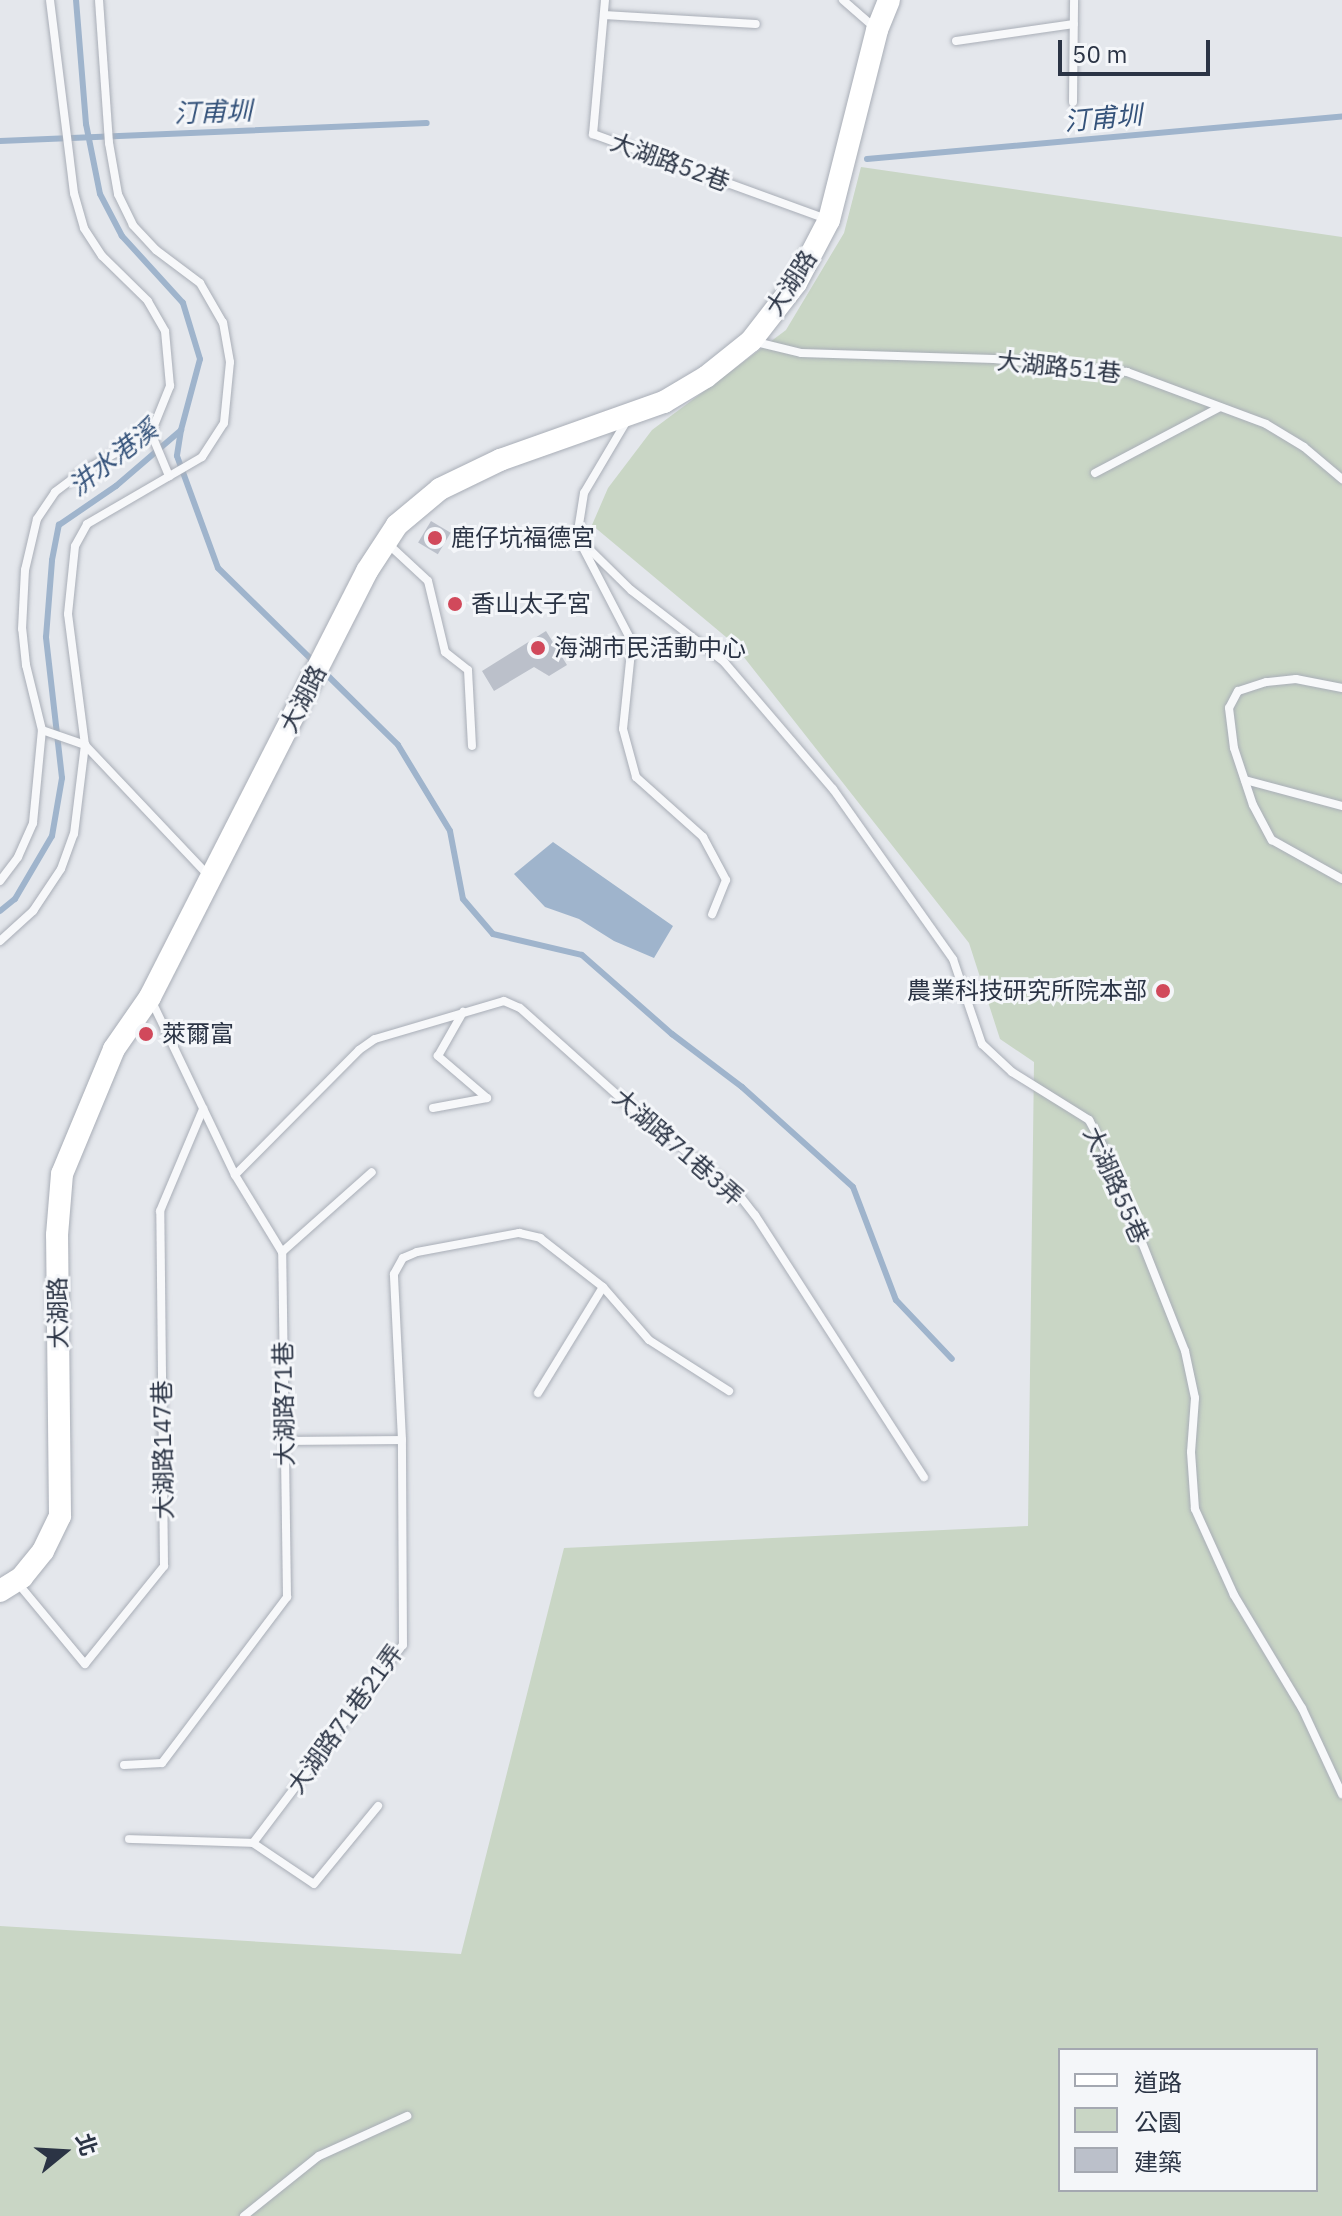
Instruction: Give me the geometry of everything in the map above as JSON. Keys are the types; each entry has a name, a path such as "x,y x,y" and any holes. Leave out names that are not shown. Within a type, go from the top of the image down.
{"street":[{"name":"大湖路","path":"8,1586 43,1551 60,1516 57,1235 62,1174 114,1049 150,997 386,542 397,525 440,489 500,460 664,402 706,377 751,341 796,283 829,220 877,30 889,0"}],"lane":[{"path":"0,881 18,857 33,823 42,730 26,665 22,629 25,570 37,519 55,492 68,482 151,433 170,386 165,331 148,301 102,256 84,228 74,193 50,0"},
{"path":"0,941 33,911 61,869 74,834 85,745 68,614 75,546 87,524 202,457 224,423 230,362 223,323 200,283 156,250 133,225 118,194 109,143 99,0"},
{"name":"大湖路52巷","path":"605,0 593,134 829,220"},
{"path":"843,0 877,30"},
{"path":"1073,102 1074,0"},
{"path":"604,15 756,24"},
{"path":"956,41 1074,24"},
{"name":"大湖路51巷","path":"751,341 801,353 994,359 1127,372 1279,432 1304,447 1342,479"},
{"path":"1095,473 1220,407"},
{"path":"630,415 584,493 577,537 632,642 623,729 636,777 703,837 726,880 712,914"},
{"path":"151,433 169,476"},
{"name":"大湖路55巷","path":"577,537 631,590 724,662 833,789 953,959 982,1044 1012,1072 1089,1120 1107,1154 1185,1351 1195,1398 1191,1452 1195,1509 1234,1595 1302,1708 1342,1794"},
{"path":"386,542 428,581 445,652 468,670 472,746"},
{"path":"1342,688 1296,679 1266,682 1238,691 1229,708 1234,748 1253,805 1272,840 1342,879"},
{"path":"42,730 85,745 212,879"},
{"path":"1245,780 1342,806"},
{"path":"150,997 235,1175 282,1252 372,1172"},
{"name":"大湖路71巷3弄","path":"235,1175 375,1039 504,1001 520,1008 634,1110 736,1191 755,1215 924,1477"},
{"path":"433,1108 487,1098 438,1056 463,1012"},
{"name":"大湖路147巷","path":"8,1586 85,1664 164,1566 160,1211 203,1109"},
{"name":"大湖路71巷21弄","path":"253,1843 403,1645 402,1440 394,1274 403,1258 417,1252 519,1233 540,1238 603,1287 649,1340 729,1391"},
{"name":"大湖路71巷","path":"124,1765 162,1763 287,1597 282,1252"},
{"path":"538,1393 603,1287"},
{"path":"285,1441 402,1440"},
{"path":"129,1839 253,1843 314,1884 378,1806"},
{"path":"244,2216 319,2156 407,2116"}],"green space":[{"path":"861,167 1342,237 1342,2216 0,2216 0,1926 461,1954 564,1548 1028,1526 1034,1062 1000,1039 969,943 732,642 592,525 608,488 652,430 786,330 844,233"}],"water":[{"path":"553,842 673,926 654,958 614,941 579,919 545,907 514,874"}],"building":[{"name":"鹿仔坑福德宮","path":"431,521 451,533 438,554 418,542"},
{"name":"海湖市民活動中心","path":"546,631 567,665 549,676 534,667 494,691 482,671"}],"waterway":[{"name":"汫水港溪","path":"0,911 15,899 52,836 62,778 46,637 52,560 59,525 116,486 181,430 200,359 183,303 122,236 100,194 86,124 76,0"},
{"name":"汀甫圳","path":"867,159 1342,117"},
{"name":"汀甫圳","path":"0,141 427,123"},
{"path":"181,430 177,456 218,568 315,663"},
{"path":"323,671 398,745 450,831 463,899 493,934 582,955 672,1034 742,1087 853,1187 896,1300 952,1359"}],"place":[{"name":"鹿仔坑福德宮","path":"435,538"},
{"name":"香山太子宮","path":"455,604"},
{"name":"海湖市民活動中心","path":"538,648"},
{"name":"農業科技研究所院本部","path":"1163,991"},
{"name":"萊爾富","path":"146,1034"}]}
